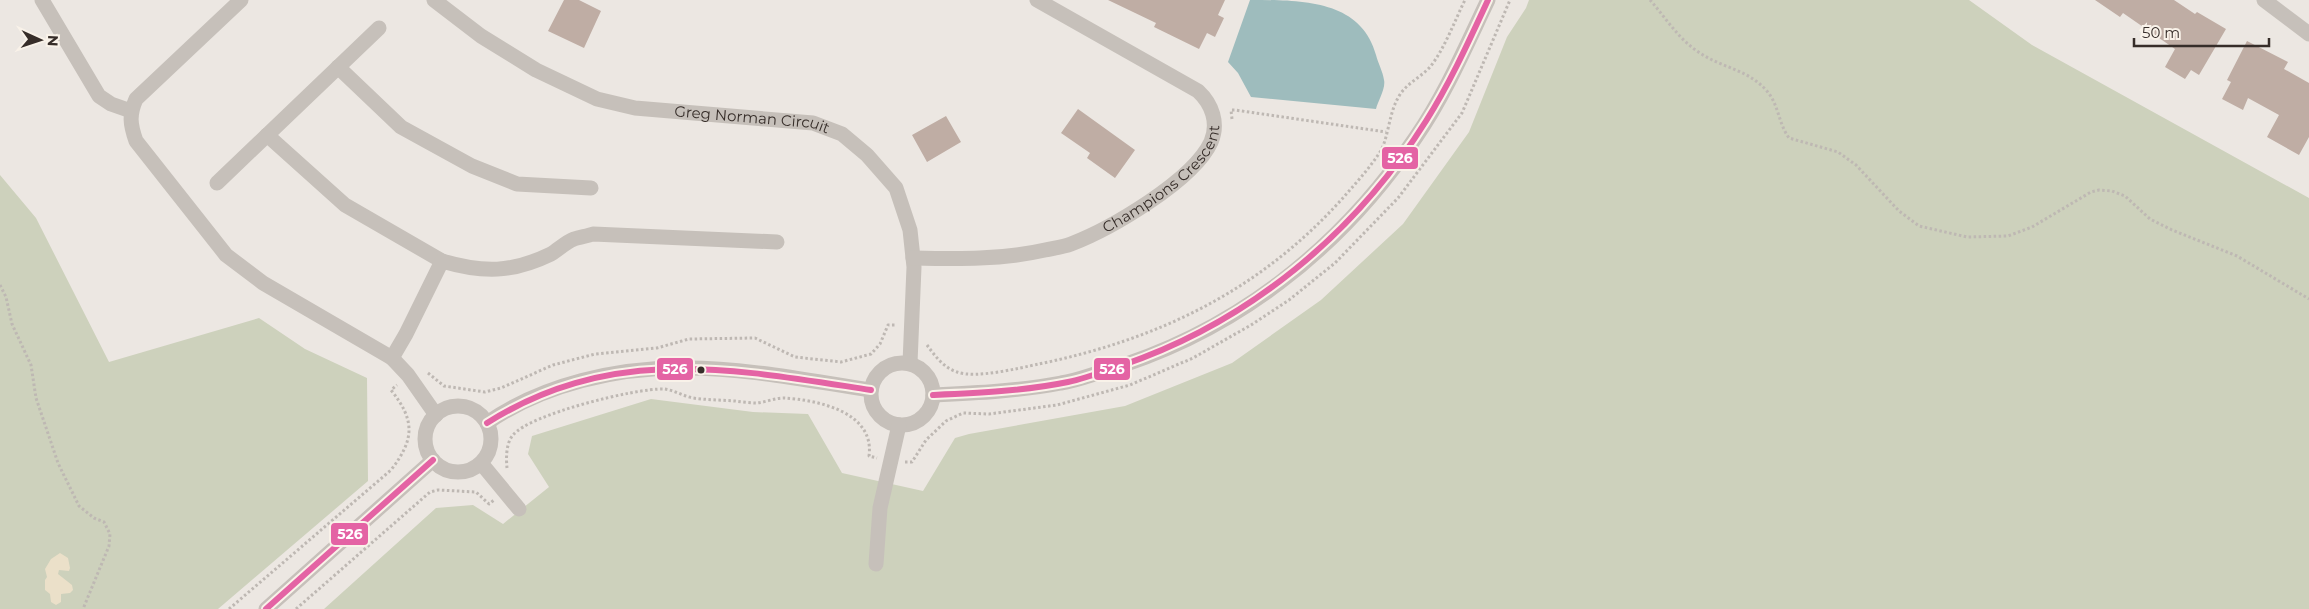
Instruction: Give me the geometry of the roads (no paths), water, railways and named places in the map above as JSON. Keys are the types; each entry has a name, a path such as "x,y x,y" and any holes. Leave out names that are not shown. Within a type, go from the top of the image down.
{"street":[{"path":"42,0 99,96 111,104 131,111"},
{"path":"241,0 136,99 129,122 136,141 226,255 263,283 392,358 408,375 436,415"},
{"name":"Greg Norman Circuit","path":"434,0 481,36 528,65 596,99 635,108 813,123 842,134 867,155 896,188 910,230 913,258 910,363"},
{"name":"Champions Crescent","path":"913,258 979,259 1012,256 1071,244 1141,209 1199,162 1211,141 1214,125 1213,114 1208,101 1198,91 1037,0"},
{"path":"933,395 998,392 1063,383 1127,364 1188,341 1260,298 1312,258 1382,185 1435,107 1488,0"},
{"path":"2264,0 2309,34"},
{"path":"217,183 379,28"},
{"path":"338,67 401,127 472,166 518,184 591,188"},
{"path":"267,135 345,205 442,261 483,270 509,269 553,253 573,239 593,234 777,242"},
{"path":"392,358 442,261"},
{"path":"899,362 910,363 927,375 932,385 933,395 926,414 909,424 899,425 881,417 875,409 871,390 874,380 880,371 889,365 899,362"},
{"path":"487,423 507,409 540,394 596,378 647,369 686,368 738,371 871,390"},
{"path":"460,406 471,408 480,414 487,423 491,433 491,444 481,463 472,469 456,472 441,467 433,460 427,450 425,440 427,429 436,415 450,407 460,406"},
{"path":"876,564 880,508 899,425"},
{"path":"266,609 433,460"},
{"path":"481,463 519,509"}],"water":[{"path":"1250,0 1309,3 1343,13 1357,23 1368,37 1383,77 1384,87 1376,109 1251,97 1238,73 1228,62"}]}
